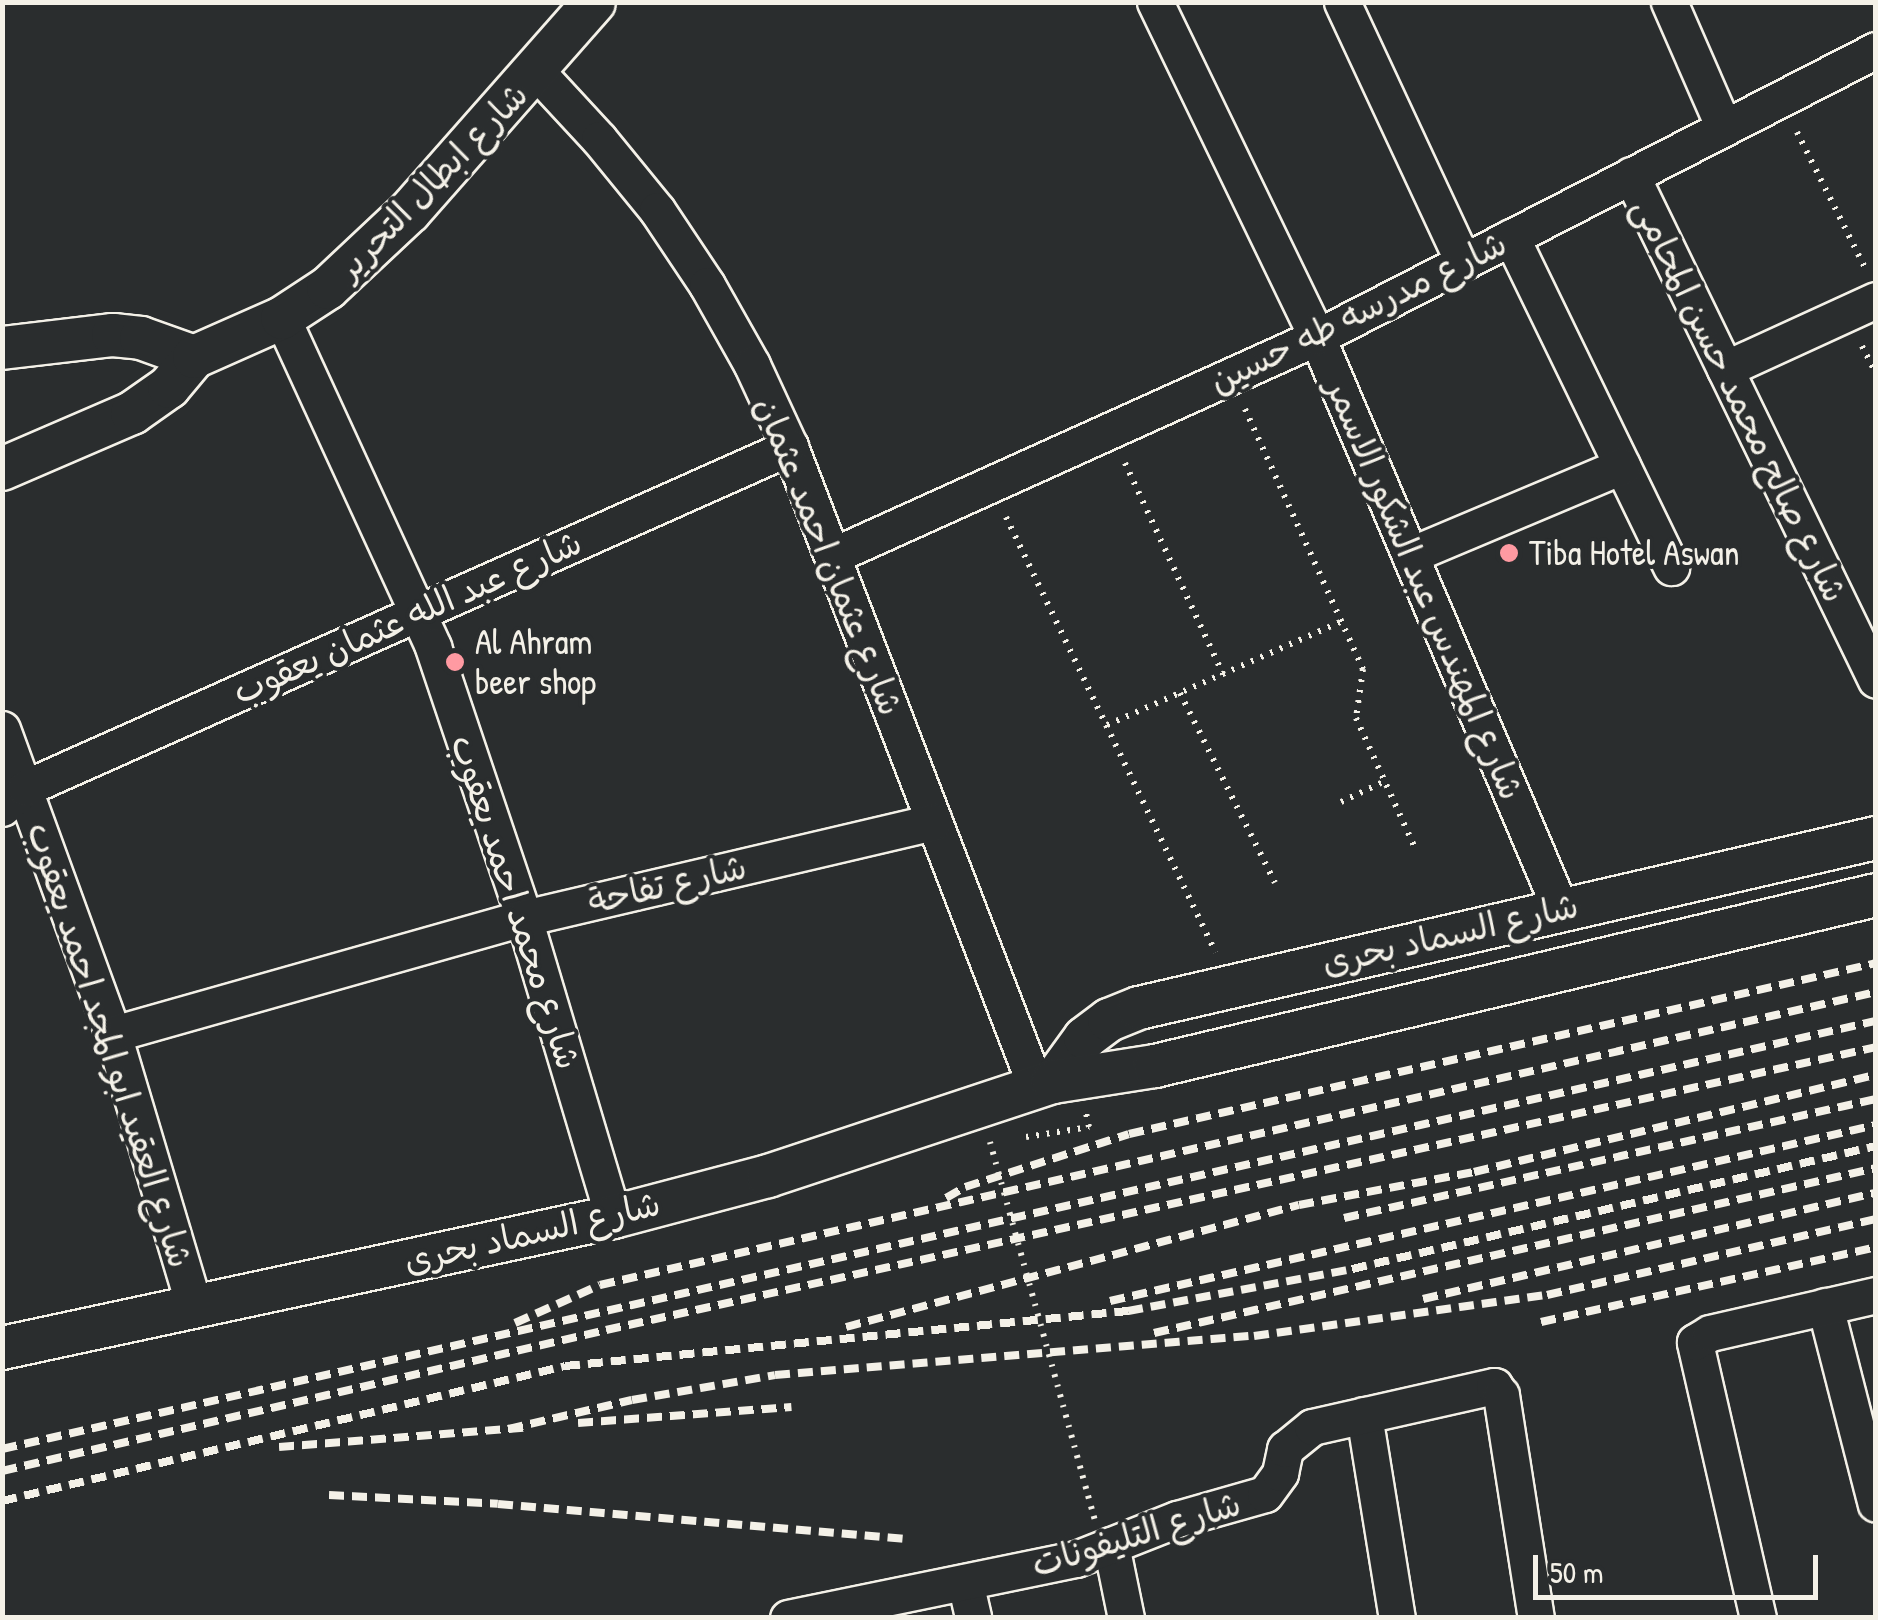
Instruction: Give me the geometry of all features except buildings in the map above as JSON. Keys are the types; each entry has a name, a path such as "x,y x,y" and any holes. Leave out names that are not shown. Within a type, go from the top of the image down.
{"street":[{"name":"شارع ابطال التحرير","path":"2,469 132,413 169,387 194,357 282,318 328,288 370,252 537,72 594,2"},
{"name":"شارع المهندس عبد الشكور الاسمر","path":"1155,2 1317,337 1560,908"},
{"path":"1342,2 1462,262"},
{"path":"1668,2 1724,128"},
{"name":"شارع مدرسه طه حسين","path":"832,556 1317,337 1876,50"},
{"name":"شارع عثمان احمد عثمان","path":"537,72 600,139 677,240 752,365 790,447 934,822 1045,1084"},
{"name":"شارع صالح محمد حسن المحامى","path":"1631,175 1876,680"},
{"path":"1511,237 1672,567"},
{"path":"1725,369 1871,286"},
{"name":"شارع محمد احمد يعقوب","path":"282,318 417,612 524,918 613,1216"},
{"path":"2,348 112,335 141,338 194,357"},
{"name":"شارع عبد الله عثمان يعقوب","path":"14,798 417,612 790,447"},
{"path":"1410,556 1622,466"},
{"name":"شارع العقيد ابو المجد احمد يعقوب","path":"2,729 14,798 113,1034 194,1305"},
{"name":"شارع تفاحة","path":"113,1034 524,918 934,822"},
{"name":"شارع السماد بحرى","path":"1045,1084 1085,1038 1108,1020 1231,985 1876,838"},
{"name":"شارع السماد بحرى","path":"2,1348 613,1216 768,1176 1045,1084 1155,1066 1876,895"},
{"path":"1758,1618 1696,1350 1702,1335 1876,1295"},
{"path":"1825,1306 1876,1504"},
{"name":"شارع التليفونات","path":"788,1618 1076,1559 1103,1532 1177,1519 1265,1494 1280,1473 1285,1449 1300,1434 1489,1386 1502,1395 1536,1618"},
{"path":"1364,1416 1397,1618"},
{"path":"1103,1532 1126,1618"},
{"path":"965,1582 973,1618"}],"path":[{"path":"1780,99 1871,286"},
{"path":"1230,376 1363,669 1356,718 1416,850"},
{"path":"1110,430 1223,674"},
{"path":"990,484 1231,985"},
{"path":"1107,725 1340,622"},
{"path":"1180,693 1274,883"},
{"path":"1341,802 1385,782"},
{"path":"1089,1127 990,1142 1103,1532"}],"railway":[{"path":"946,1198 965,1187 1129,1134 1876,963"},
{"path":"515,1323 600,1285 1876,992"},
{"path":"2,1449 1876,1021"},
{"path":"2,1471 606,1330 1876,1047"},
{"path":"846,1327 1299,1205 1474,1172 1876,1075"},
{"path":"1344,1218 1876,1099"},
{"path":"1110,1301 1876,1125"},
{"path":"2,1501 565,1366 1128,1311 1352,1269 1876,1146"},
{"path":"1154,1333 1876,1168"},
{"path":"1423,1299 1876,1193"},
{"path":"508,1429 632,1400 775,1375 1254,1336 1547,1295 1876,1219"},
{"path":"1541,1322 1876,1247"},
{"path":"578,1423 791,1407"},
{"path":"279,1447 523,1428"},
{"path":"329,1495 498,1504 907,1539"}],"place":[{"name":"Tiba Hotel Aswan","path":"1509,553"},
{"name":"Al Ahram beer shop","path":"455,662"}]}
